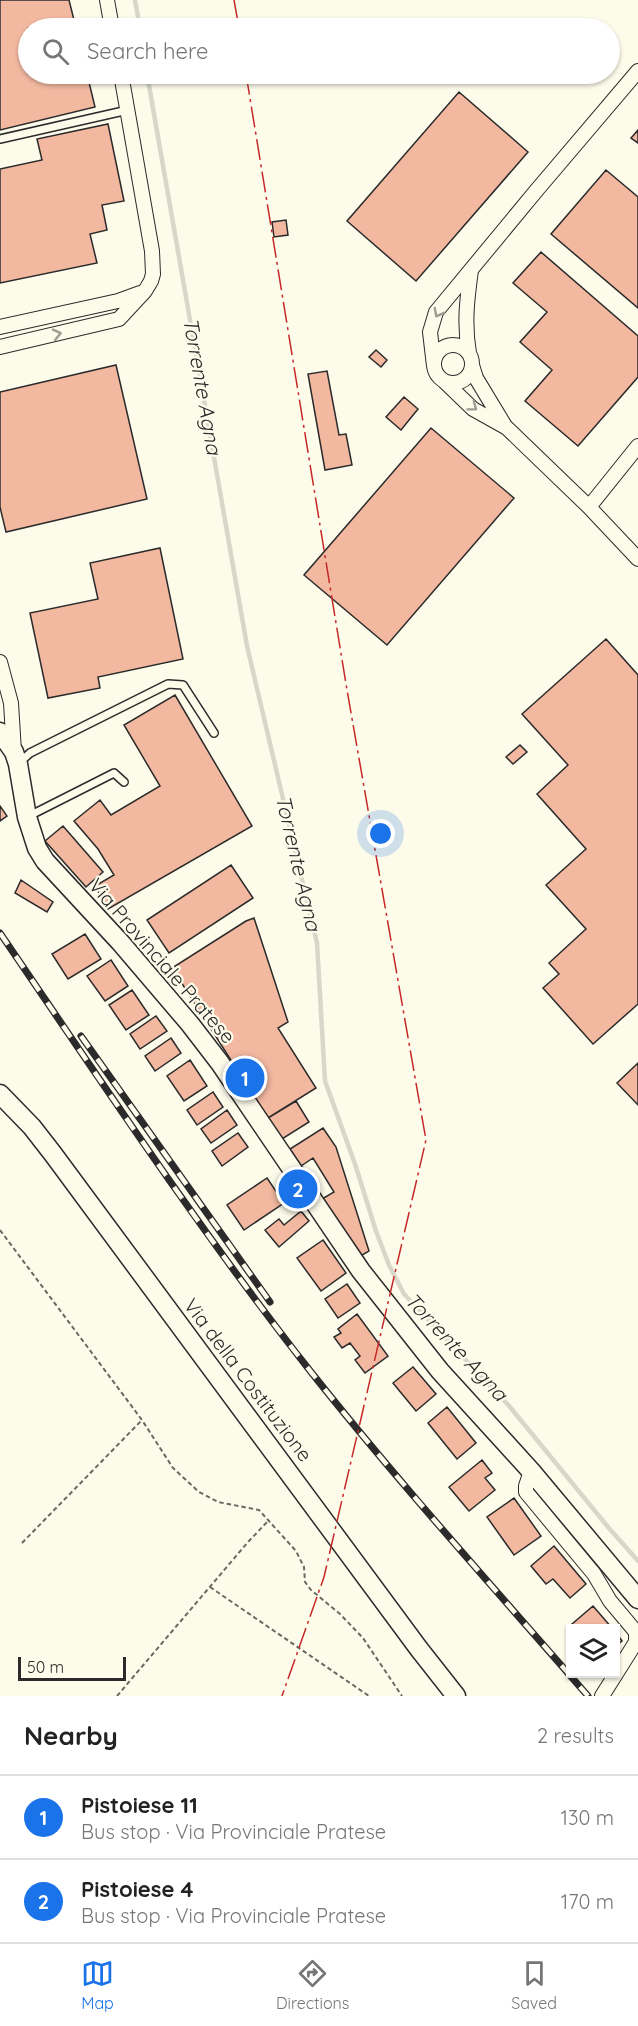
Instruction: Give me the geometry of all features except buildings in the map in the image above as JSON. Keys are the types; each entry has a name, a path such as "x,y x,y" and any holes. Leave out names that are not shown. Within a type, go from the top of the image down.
{"street":[{"path":"107,0 110,18"},
{"path":"507,428 473,409 436,372 430,332 436,312 638,71"},
{"path":"0,347 118,319 145,291 153,274 152,251 123,84"},
{"path":"471,270 465,314 476,378 507,428 589,507 638,559"},
{"path":"0,327 118,301 145,291"},
{"path":"435,366 437,354 446,346 458,346 471,359 471,371 463,381 450,383 444,381"},
{"path":"589,507 638,446"},
{"path":"0,662 11,703 16,758"},
{"name":"Via Provinciale Pratese","path":"0,732 16,758 27,817 37,848 45,861 120,942 190,1024 220,1063 361,1271 440,1371 531,1471 638,1599"},
{"name":"Via della Costituzione","path":"0,1094 32,1127 53,1154 456,1696"},
{"path":"531,1471 526,1492 594,1574 610,1601 636,1632 636,1642 602,1696"}],"lane":[{"path":"0,139 128,110"},
{"path":"16,758 168,684 183,685 214,733"},
{"path":"27,817 114,773 124,782"}],"path":[{"path":"0,1230 142,1420 173,1468 200,1492 219,1502 259,1510 296,1551 304,1567 305,1582 311,1590 340,1614 363,1638 402,1696"},
{"path":"22,1543 142,1420"},
{"path":"117,1696 269,1520"},
{"path":"210,1587 369,1696"}],"waterway":[{"name":"Torrente Agna","path":"135,0 138,18"},
{"name":"Torrente Agna","path":"149,84 247,646 317,943 325,1081 376,1231 389,1265 404,1294 510,1407 638,1561"}],"railway":[{"path":"0,933 152,1155 270,1319 378,1454 588,1696"},
{"path":"81,1036 270,1302"}],"power":[{"path":"234,0 237,18"},
{"path":"248,84 347,690 426,1140 324,1577 282,1696"}],"place":[{"name":"Pistoiese 11","path":"245,1078"},
{"name":"Pistoiese 4","path":"298,1189"}]}
